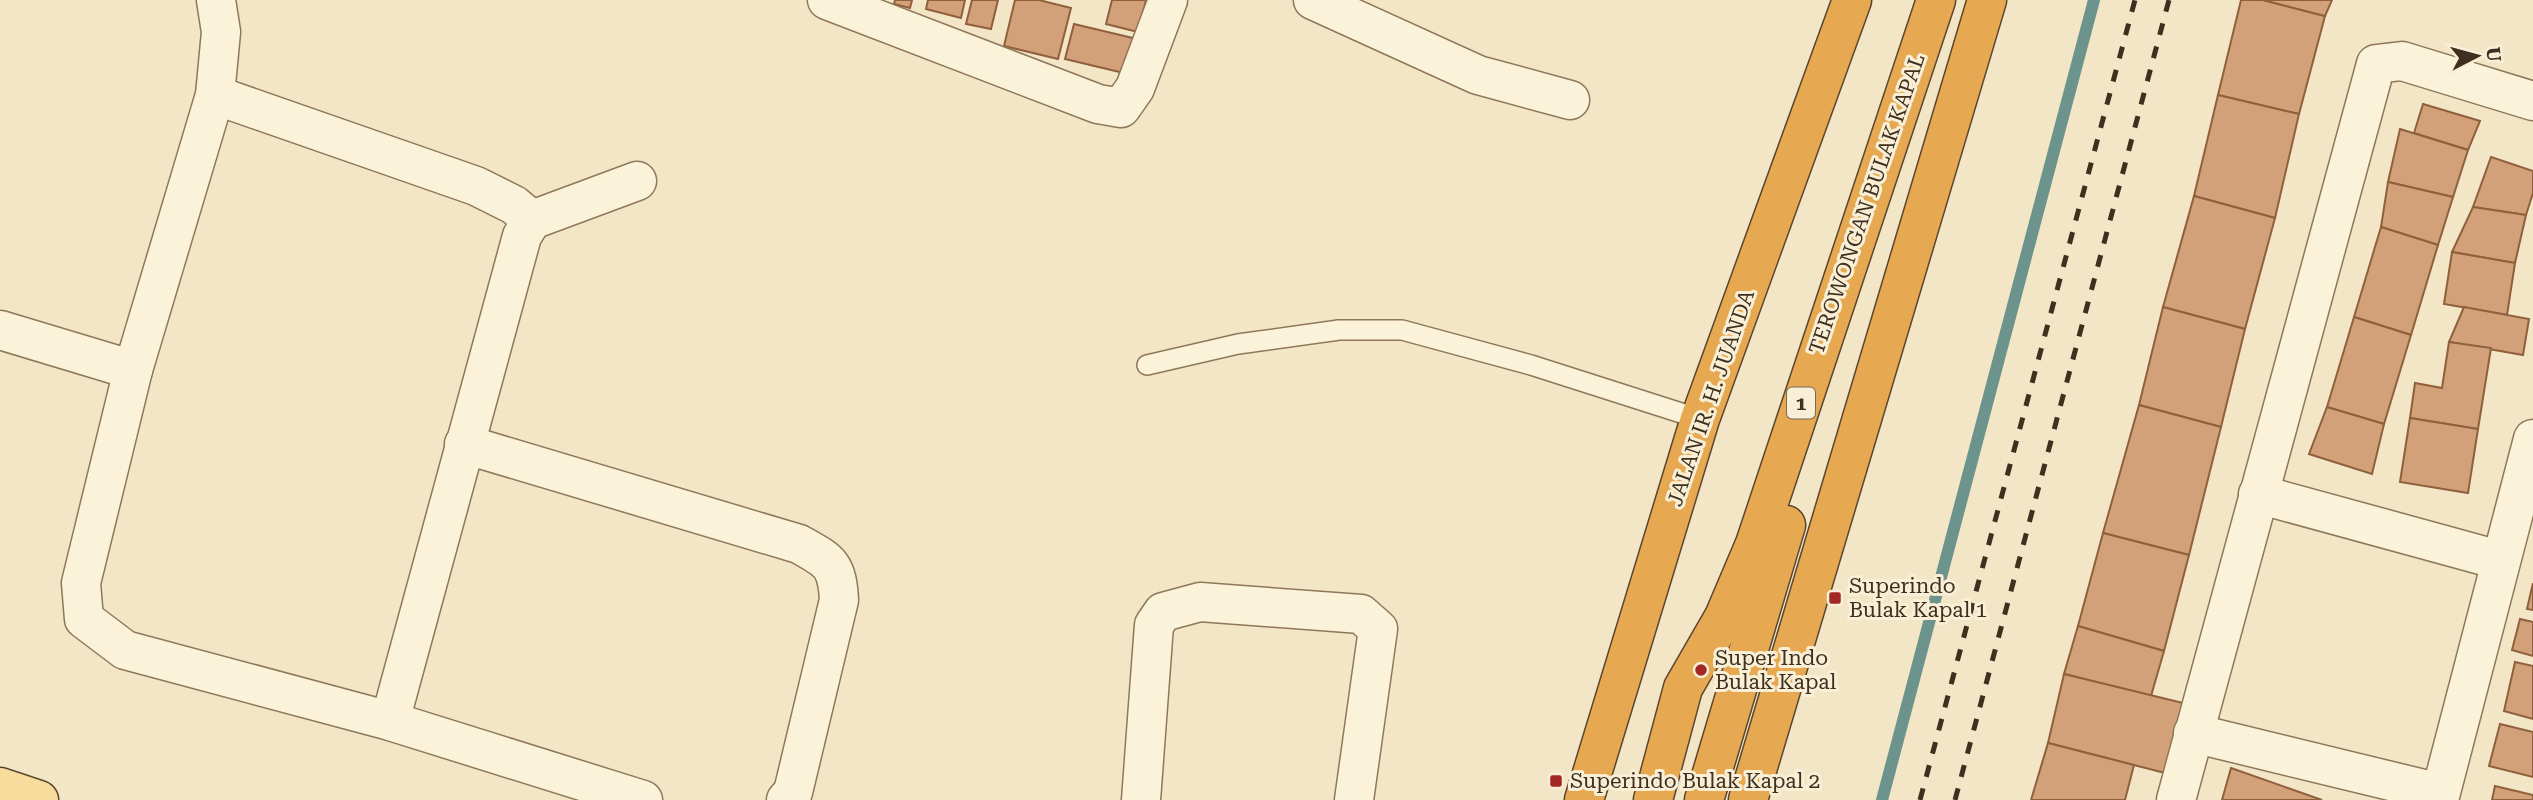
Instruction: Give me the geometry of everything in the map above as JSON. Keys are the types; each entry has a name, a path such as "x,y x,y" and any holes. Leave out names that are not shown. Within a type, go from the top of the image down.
{"highway":[{"name":"JALAN IR. H. JUANDA","path":"1584,800 1700,419 1852,0"},
{"name":"TEROWONGAN BULAK KAPAL","path":"1653,800 1683,688 1724,617 1755,544 1936,0"},
{"name":"TEROWONGAN BULAK KAPAL","path":"1704,800 1944,0"},
{"path":"1748,800 1987,0"}],"main road":[{"path":"0,787 39,800"}],"street":[{"path":"216,0 221,32 215,95 133,370 81,583 84,619 125,650 390,721 643,800"},
{"path":"827,0 1098,104 1121,108 1135,88 1168,0"},
{"path":"1313,0 1478,75 1570,100"},
{"path":"2176,800 2376,64 2402,61 2533,101"},
{"path":"215,95 475,186 514,205 532,220"},
{"path":"390,721 522,236 532,220 637,181"},
{"path":"0,330 133,370"},
{"path":"2193,733 2439,797 2499,560 2533,439"},
{"path":"464,444 799,544 830,561 838,577 839,600 793,792 786,800"},
{"path":"2258,494 2499,560"},
{"path":"1141,800 1154,625 1163,612 1200,602 1361,614 1378,629 1354,800"}],"lane":[{"path":"1147,365 1251,342 1339,330 1402,330 1531,365 1700,419"}],"building":[{"path":"895,0 912,0 910,8 894,4"},
{"path":"928,0 965,0 961,18 926,9"},
{"path":"972,0 998,0 991,29 966,24"},
{"path":"1015,0 1039,0 1071,8 1058,59 1004,46"},
{"path":"1112,0 1146,0 1138,32 1106,24"},
{"path":"2241,0 2263,0 2325,16 2299,114 2218,95"},
{"path":"2263,0 2332,0 2325,16"},
{"path":"1074,24 1137,39 1128,74 1065,59"},
{"path":"2218,95 2299,114 2275,218 2194,196"},
{"path":"2423,104 2480,121 2468,150 2414,133"},
{"path":"2400,129 2468,150 2453,197 2388,182"},
{"path":"2491,157 2533,171 2533,193 2526,215 2473,207"},
{"path":"2388,182 2453,197 2438,245 2381,227"},
{"path":"2194,196 2275,218 2245,329 2163,307"},
{"path":"2473,207 2526,215 2515,263 2452,252"},
{"path":"2381,227 2438,245 2411,335 2354,317"},
{"path":"2452,252 2515,263 2507,315 2444,304"},
{"path":"2163,307 2245,329 2221,427 2139,405"},
{"path":"2464,307 2529,319 2523,355 2449,342"},
{"path":"2354,317 2411,335 2384,424 2327,407"},
{"path":"2449,342 2491,348 2478,429 2410,418 2415,383 2442,388"},
{"path":"2139,405 2221,427 2189,555 2103,533"},
{"path":"2327,407 2384,424 2372,474 2309,454"},
{"path":"2410,418 2478,429 2468,493 2400,482"},
{"path":"2103,533 2189,555 2164,651 2078,626"},
{"path":"2533,583 2533,610 2527,609"},
{"path":"2520,619 2533,622 2533,656 2512,650"},
{"path":"2078,626 2164,651 2151,696 2064,674"},
{"path":"2515,662 2533,666 2533,719 2504,711"},
{"path":"2064,674 2183,703 2165,773 2048,743"},
{"path":"2500,724 2533,732 2533,777 2489,766"},
{"path":"2048,743 2134,765 2125,800 2031,800"},
{"path":"2231,768 2322,800 2222,800"},
{"path":"2495,786 2533,795 2533,800 2492,800"}],"waterway":[{"path":"1882,800 2094,0"}],"railway":[{"path":"1920,800 2135,0"},
{"path":"1955,800 2169,0"}],"place":[{"name":"Superindo Bulak Kapal 1","path":"1835,598"},
{"name":"Super Indo Bulak Kapal","path":"1701,670"},
{"name":"Superindo Bulak Kapal 2","path":"1556,781"}]}
